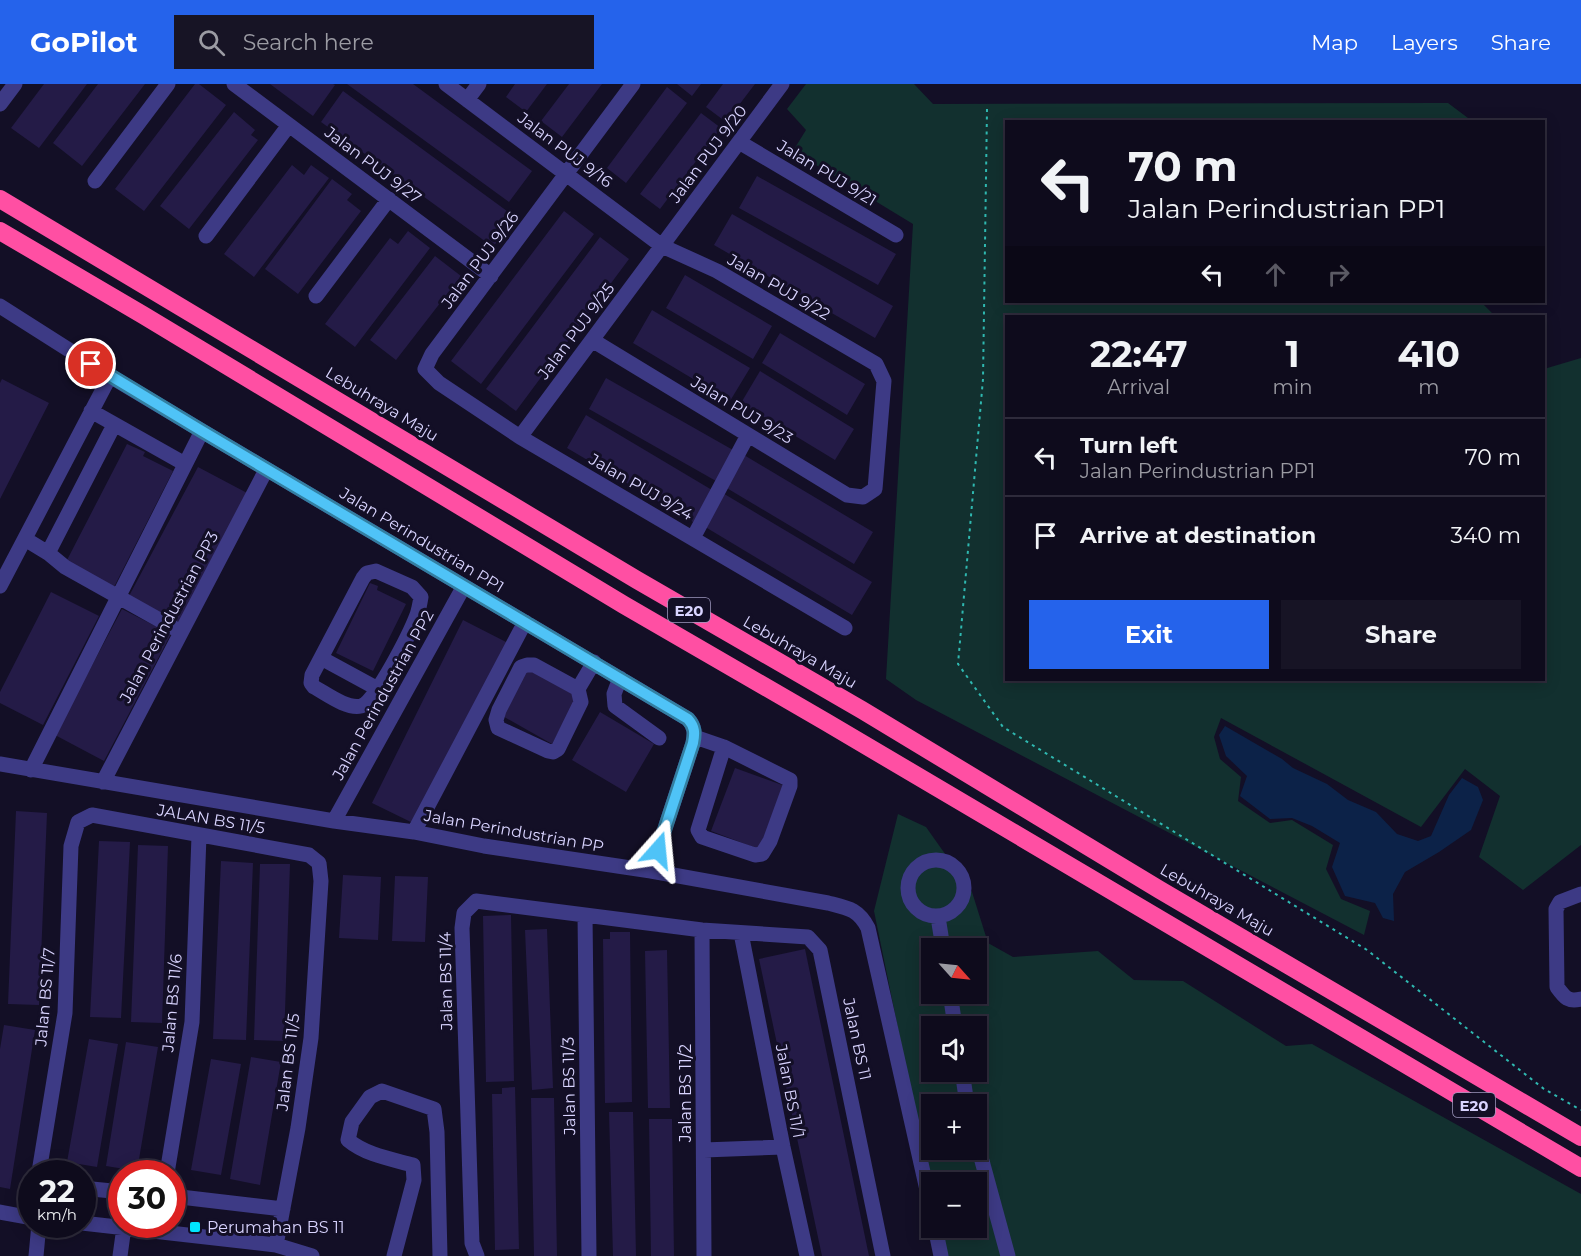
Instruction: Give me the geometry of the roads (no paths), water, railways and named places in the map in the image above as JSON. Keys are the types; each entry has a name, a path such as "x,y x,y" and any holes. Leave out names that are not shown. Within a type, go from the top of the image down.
{"highway":[{"name":"Lebuhraya Maju","path":"0,199 637,580 862,710 1160,890 1581,1137"},
{"name":"E20","path":"0,231 624,605 1581,1168"}],"street":[{"path":"0,104 15,84"},
{"path":"95,182 168,84"},
{"name":"Jalan PUJ 9/27","path":"234,84 491,276"},
{"name":"Jalan PUJ 9/16","path":"446,84 662,246"},
{"path":"467,100 479,84"},
{"name":"Jalan PUJ 9/26","path":"425,369 432,354 633,84"},
{"name":"Jalan PUJ 9/20","path":"662,246 782,84"},
{"path":"206,236 289,125"},
{"name":"Jalan PUJ 9/21","path":"739,142 896,235"},
{"path":"316,296 389,199"},
{"name":"Jalan PUJ 9/25","path":"520,437 662,246"},
{"name":"Jalan PUJ 9/22","path":"662,246 717,271 876,364 884,381 876,489"},
{"name":"Jalan Perindustrian PP1","path":"0,306 110,376 266,470 688,719 693,725 694,737"},
{"name":"Jalan PUJ 9/23","path":"592,340 848,495 863,496 876,489"},
{"name":"Jalan PUJ 9/24","path":"425,369 439,382 520,437 845,628"},
{"path":"0,586 110,376"},
{"path":"91,411 185,464"},
{"path":"48,553 114,425"},
{"path":"31,770 202,431"},
{"path":"693,538 748,435"},
{"name":"Jalan Perindustrian PP3","path":"103,782 266,470"},
{"path":"25,539 65,567 182,632"},
{"path":"376,571 412,588 421,597 416,617 401,648 378,689 361,706 348,705 311,684 312,675 321,658 367,573 376,571"},
{"name":"Jalan Perindustrian PP2","path":"334,821 464,586"},
{"path":"414,832 525,622"},
{"path":"401,648 424,658"},
{"path":"321,658 378,689"},
{"path":"578,689 534,665 521,667 499,710 496,720 498,728 548,751 553,752 558,749 581,702 578,689 594,662"},
{"path":"620,678 614,694 615,706 659,738"},
{"path":"651,872 694,737 724,747 790,780 790,786 770,841 762,854 755,855 702,837 698,830 724,747"},
{"name":"Jalan Perindustrian PP","path":"0,764 651,872 848,908 862,916 868,928 923,1172"},
{"name":"JALAN BS 11/5","path":"78,822 92,815 309,855 319,863 321,881"},
{"name":"Jalan BS 11/7","path":"41,1160 65,1013 71,846 78,822"},
{"name":"Jalan BS 11/6","path":"169,1160 192,1022 199,836"},
{"name":"Jalan BS 11/5","path":"276,1245 298,1128 311,1038 321,881"},
{"path":"1581,894 1560,902 1556,909 1557,987 1564,997 1573,1001 1581,999"},
{"name":"Jalan BS 11/4","path":"477,1256 472,1244 462,928 464,914 476,901 702,930"},
{"name":"Jalan BS 11/3","path":"585,915 589,1256"},
{"path":"938,916 941,938"},
{"name":"Jalan BS 11","path":"702,930 808,937 820,950 883,1256"},
{"name":"Jalan BS 11/2","path":"702,930 705,1256"},
{"name":"Jalan BS 11/1","path":"741,933 807,1256"},
{"path":"394,1256 414,1175 414,1165 370,1153 356,1147 348,1140 352,1122 370,1097 382,1091 434,1109 439,1178 440,1256"},
{"path":"704,1150 783,1147"},
{"path":"982,1160 1008,1256"},
{"path":"414,1175 439,1178"},
{"path":"186,1198 283,1209"},
{"path":"0,1212 18,1215"},
{"path":"186,1234 276,1245 312,1256"},
{"path":"36,1256 38,1238"},
{"path":"120,1256 122,1238"},
{"path":"937,1238 941,1256"}],"water":[{"path":"1225,726 1282,759 1293,768 1327,784 1348,800 1376,812 1397,834 1418,841 1431,836 1449,795 1462,778 1478,787 1483,800 1471,830 1405,872 1393,894 1394,921 1383,918 1375,903 1345,896 1332,867 1340,843 1312,826 1292,818 1270,819 1240,796 1247,776 1226,756 1219,735"}],"place":[{"name":"Perumahan BS 11","path":"195,1227"}]}
